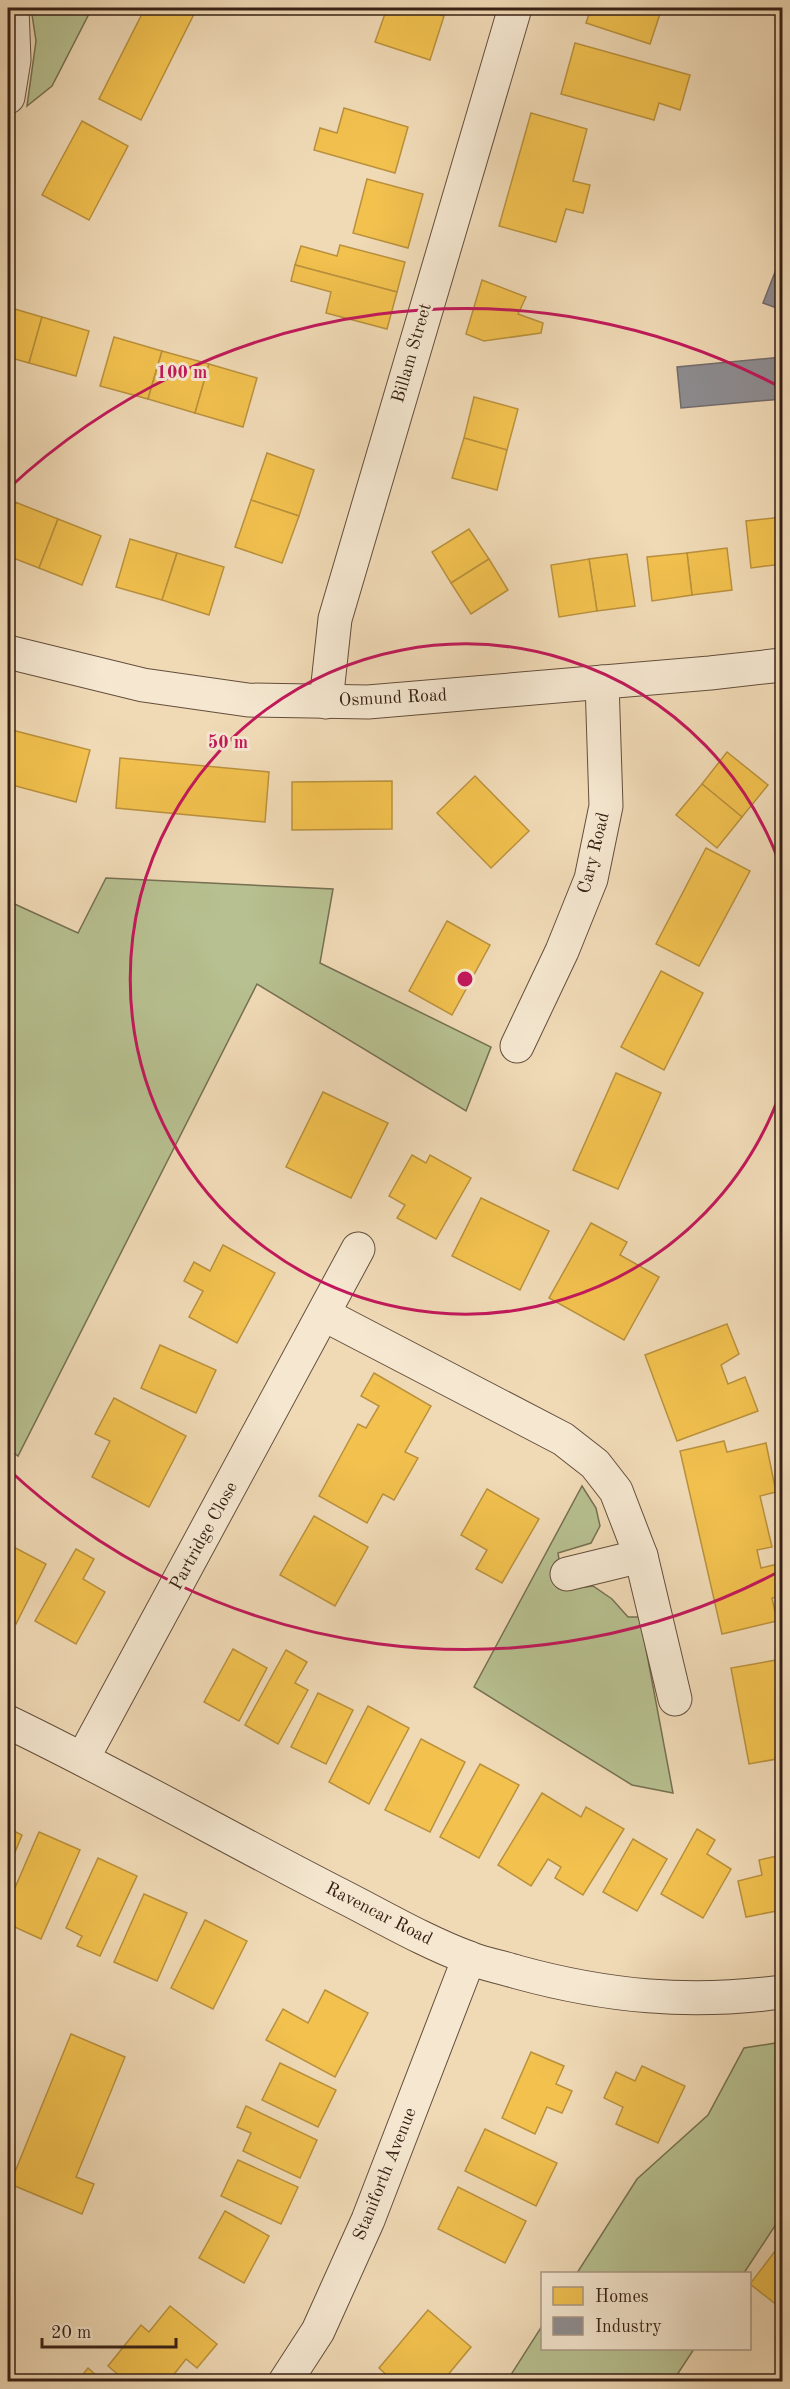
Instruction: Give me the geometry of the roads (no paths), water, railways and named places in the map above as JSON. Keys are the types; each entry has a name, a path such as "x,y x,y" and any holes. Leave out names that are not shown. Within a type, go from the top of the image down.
{"street":[{"path":"8,97 14,60 12,8"},
{"name":"Billam Street","path":"326,702 335,619 515,8"},
{"name":"Osmund Road","path":"8,652 143,685 248,700 326,702 368,702 783,665"},
{"name":"Cary Road","path":"517,1046 562,951 591,879 606,806 602,682"},
{"name":"Partridge Close","path":"83,1758 358,1249"},
{"path":"324,1315 563,1439 595,1464 616,1491 641,1556 675,1699"},
{"path":"567,1575 641,1556"},
{"name":"Ravencar Road","path":"8,1722 83,1758 315,1882 469,1958 549,1981 608,1992 681,1999 783,1992"},
{"name":"Staniforth Avenue","path":"285,2382 318,2331 368,2220 469,1958"}]}
